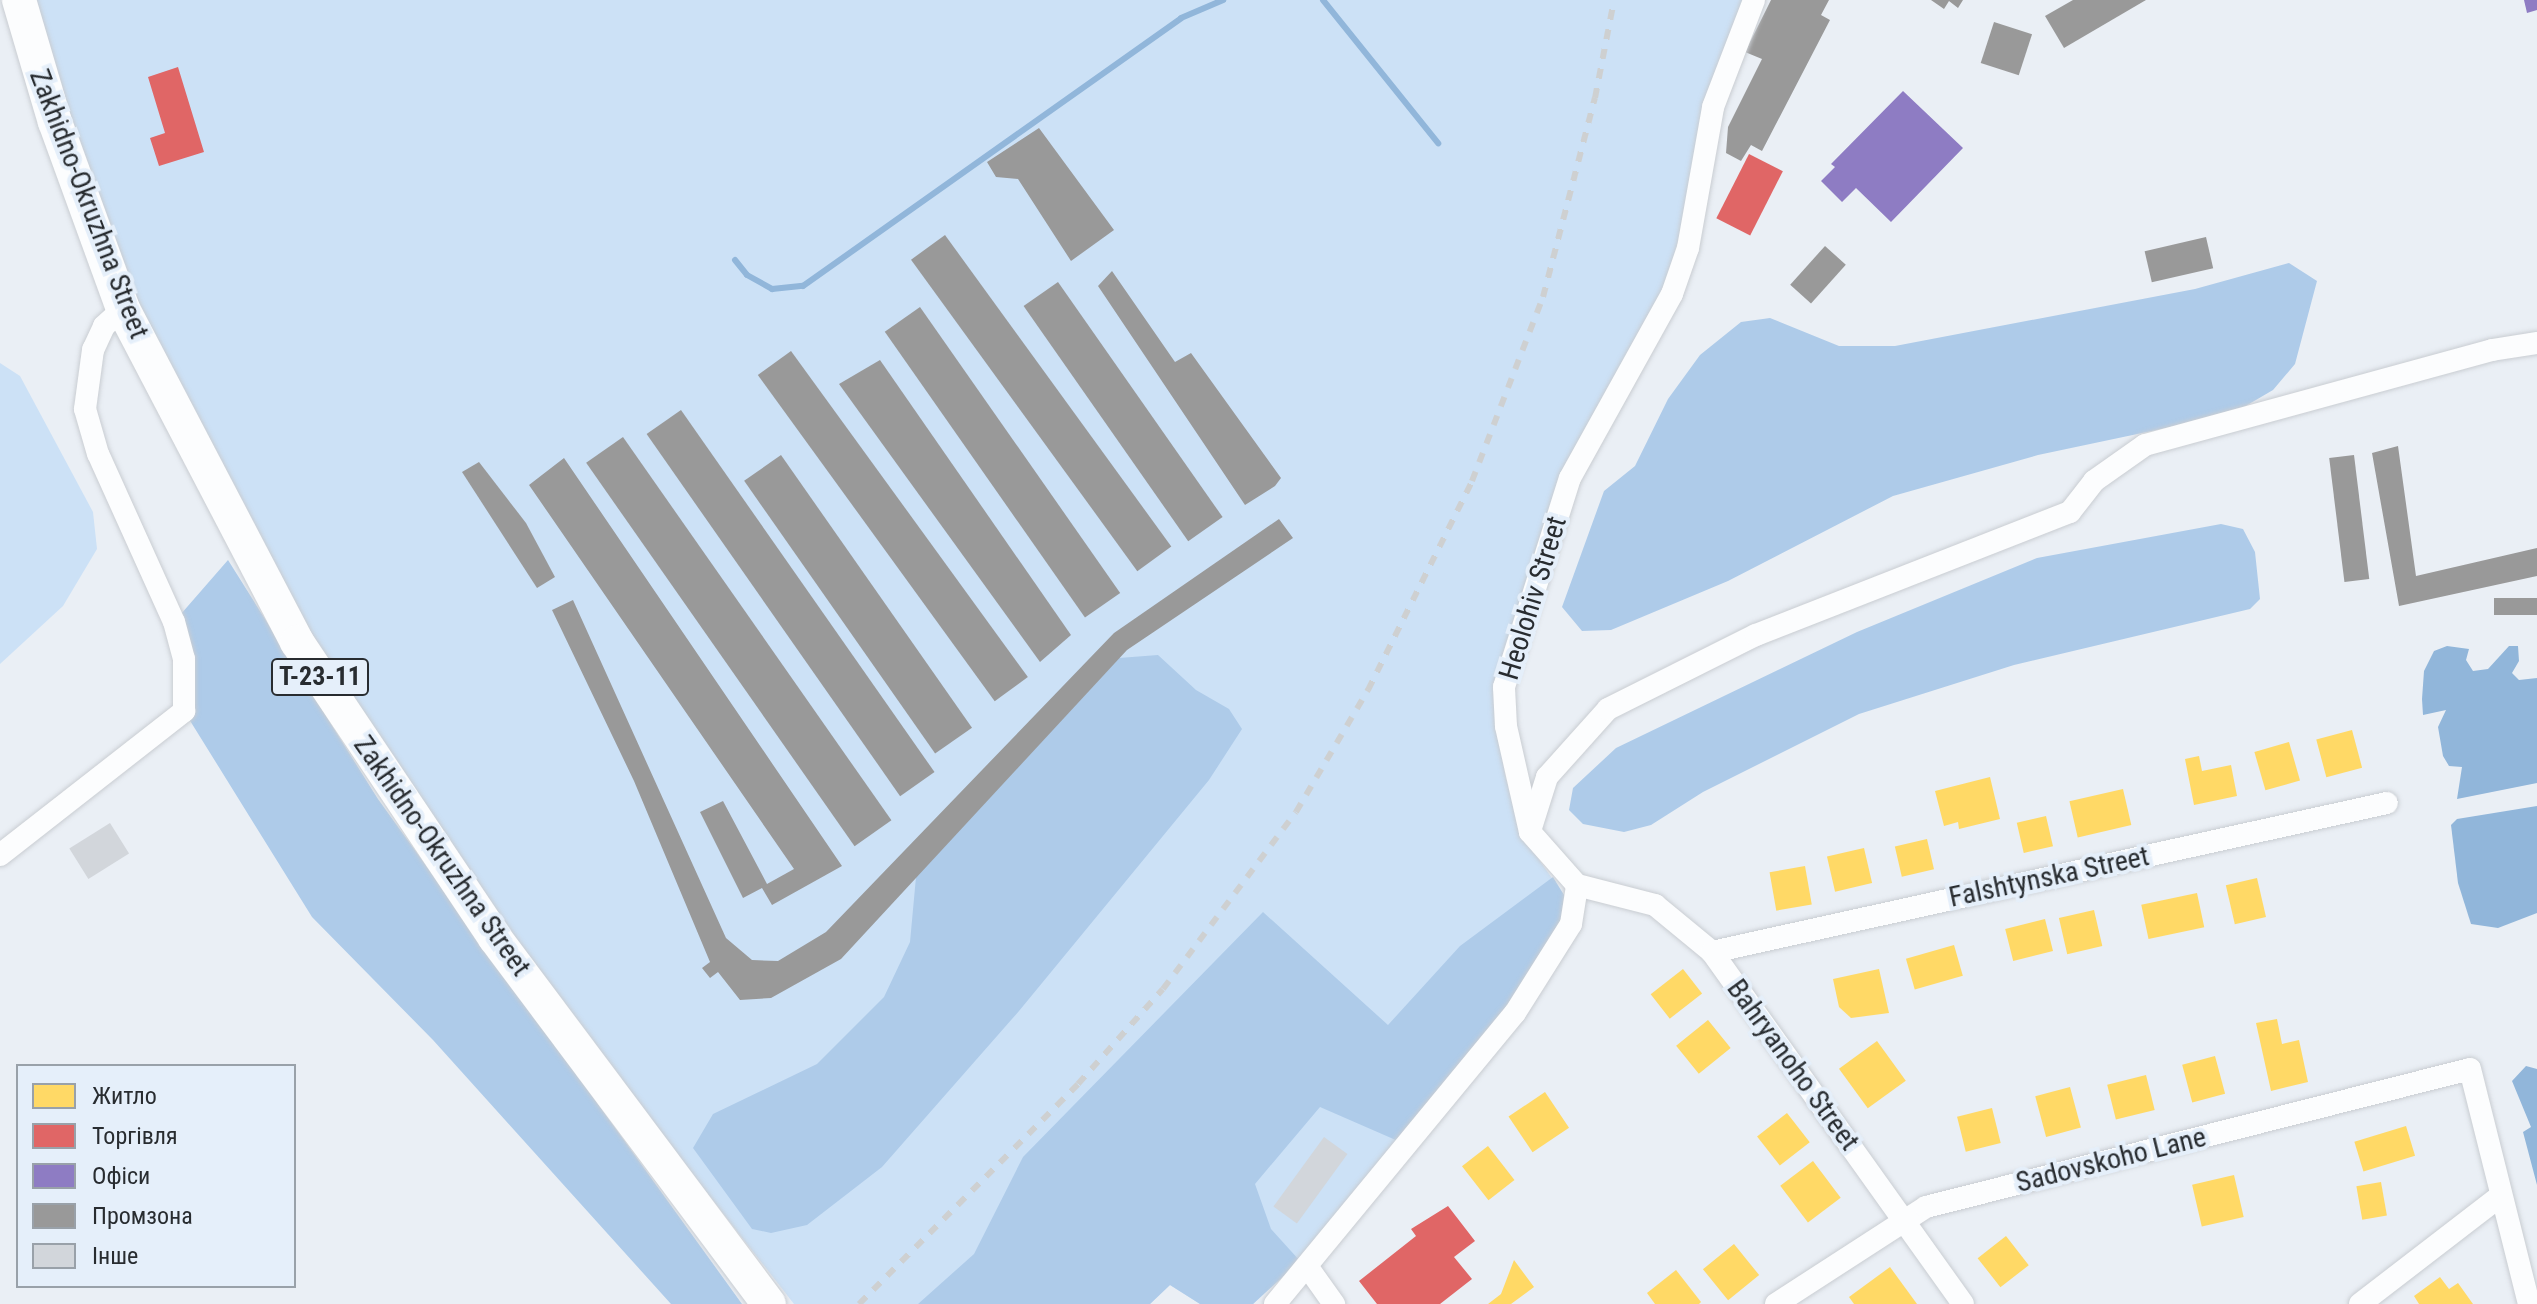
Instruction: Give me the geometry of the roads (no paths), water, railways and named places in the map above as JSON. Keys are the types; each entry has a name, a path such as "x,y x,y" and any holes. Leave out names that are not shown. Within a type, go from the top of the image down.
{"main road":[{"name":"Zakhidno-Okruzhna Street","path":"19,0 55,122 123,309 297,642 495,938 761,1293"}],"street":[{"name":"Heolohiv Street","path":"1577,885 1530,832 1506,726 1504,687 1570,478 1672,294 1688,248 1713,107 1754,0"},
{"path":"0,855 184,711 184,659 174,622 98,454 85,409 93,350 104,326 123,309"},
{"path":"1530,832 1547,777 1576,751 1583,732 1608,709 1756,635 2070,512 2094,481 2145,445 2492,350 2537,343"},
{"name":"Falshtynska Street","path":"1712,952 2387,803"},
{"path":"1275,1304 1515,1013 1571,924 1577,885"},
{"name":"Bahryanoho Street","path":"1577,885 1655,905 1712,952 1963,1304"},
{"name":"Sadovskoho Lane","path":"1776,1304 1902,1218 1926,1207 2470,1069 2499,1197"},
{"path":"2360,1304 2499,1197 2529,1304"},
{"path":"1307,1266 1334,1304"}],"waterway":[{"path":"735,260 747,275 772,289 803,286 1181,18 1223,0"},
{"path":"1323,0 1438,143"}],"railway":[{"path":"859,1304 1078,1084 1163,989 1296,812 1368,690 1472,481 1543,297 1595,98 1614,0"}]}
